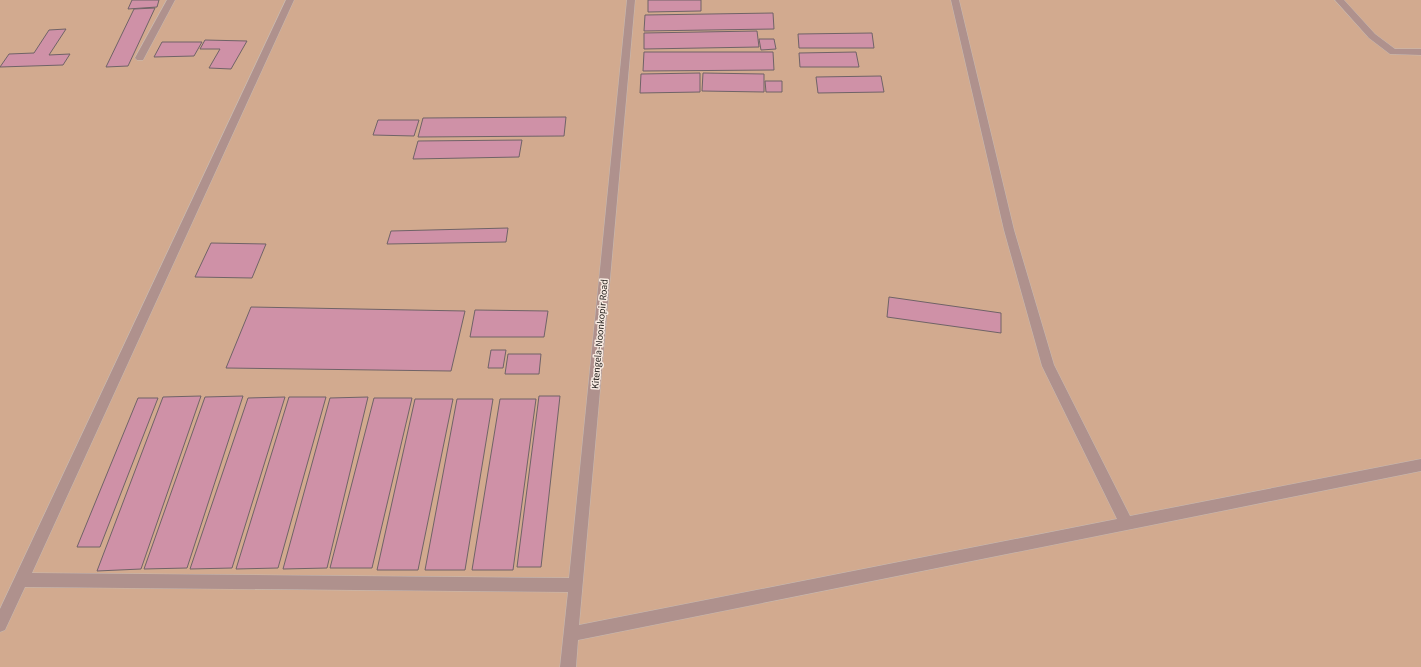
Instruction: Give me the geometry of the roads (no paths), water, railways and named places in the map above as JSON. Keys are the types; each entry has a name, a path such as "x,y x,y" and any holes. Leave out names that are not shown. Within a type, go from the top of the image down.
{"street":[{"path":"140,58 171,0"},
{"path":"0,625 290,0"},
{"name":"Kitengela-Noonkopir Road","path":"568,667 631,0"},
{"path":"955,0 1009,230 1048,366 1127,524"},
{"path":"1339,0 1372,36 1393,52 1421,52"},
{"path":"571,634 1421,465"},
{"path":"20,580 575,584"}]}
